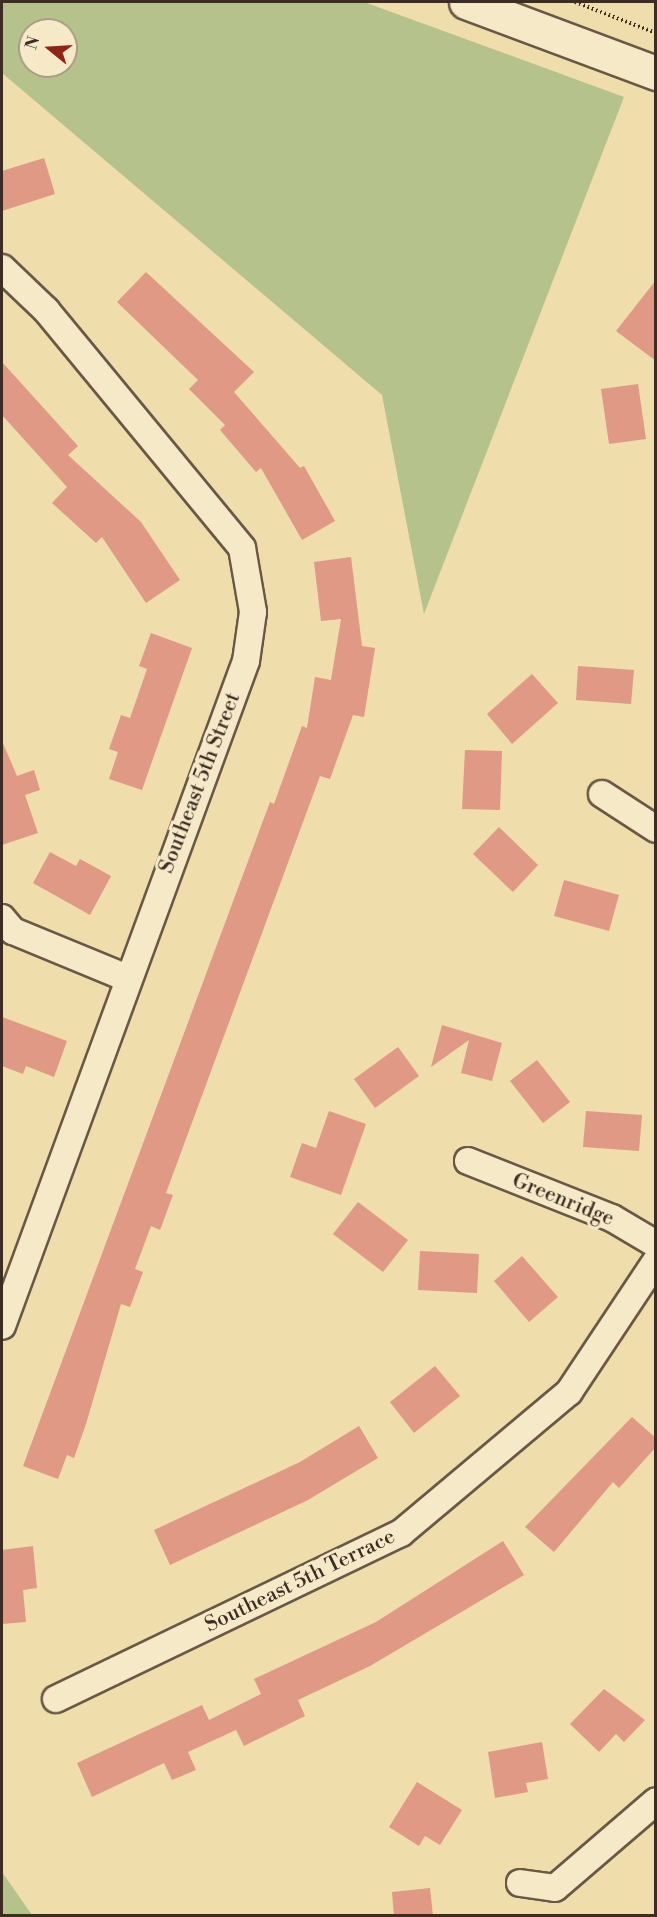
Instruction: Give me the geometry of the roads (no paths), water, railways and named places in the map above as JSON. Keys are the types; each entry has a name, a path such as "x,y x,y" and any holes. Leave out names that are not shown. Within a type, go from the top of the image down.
{"main road":[{"path":"481,4 656,73"}],"street":[{"name":"Southeast 5th Street","path":"2,268 46,310 242,548 253,612 246,661 3,1309"},
{"path":"602,794 656,829"},
{"path":"2,918 13,932 127,978"},
{"name":"Greenridge","path":"468,1161 612,1218 656,1244"},
{"name":"Southeast 5th Terrace","path":"56,1699 401,1533 569,1392 656,1261"},
{"path":"520,1883 555,1888 656,1801"}]}
